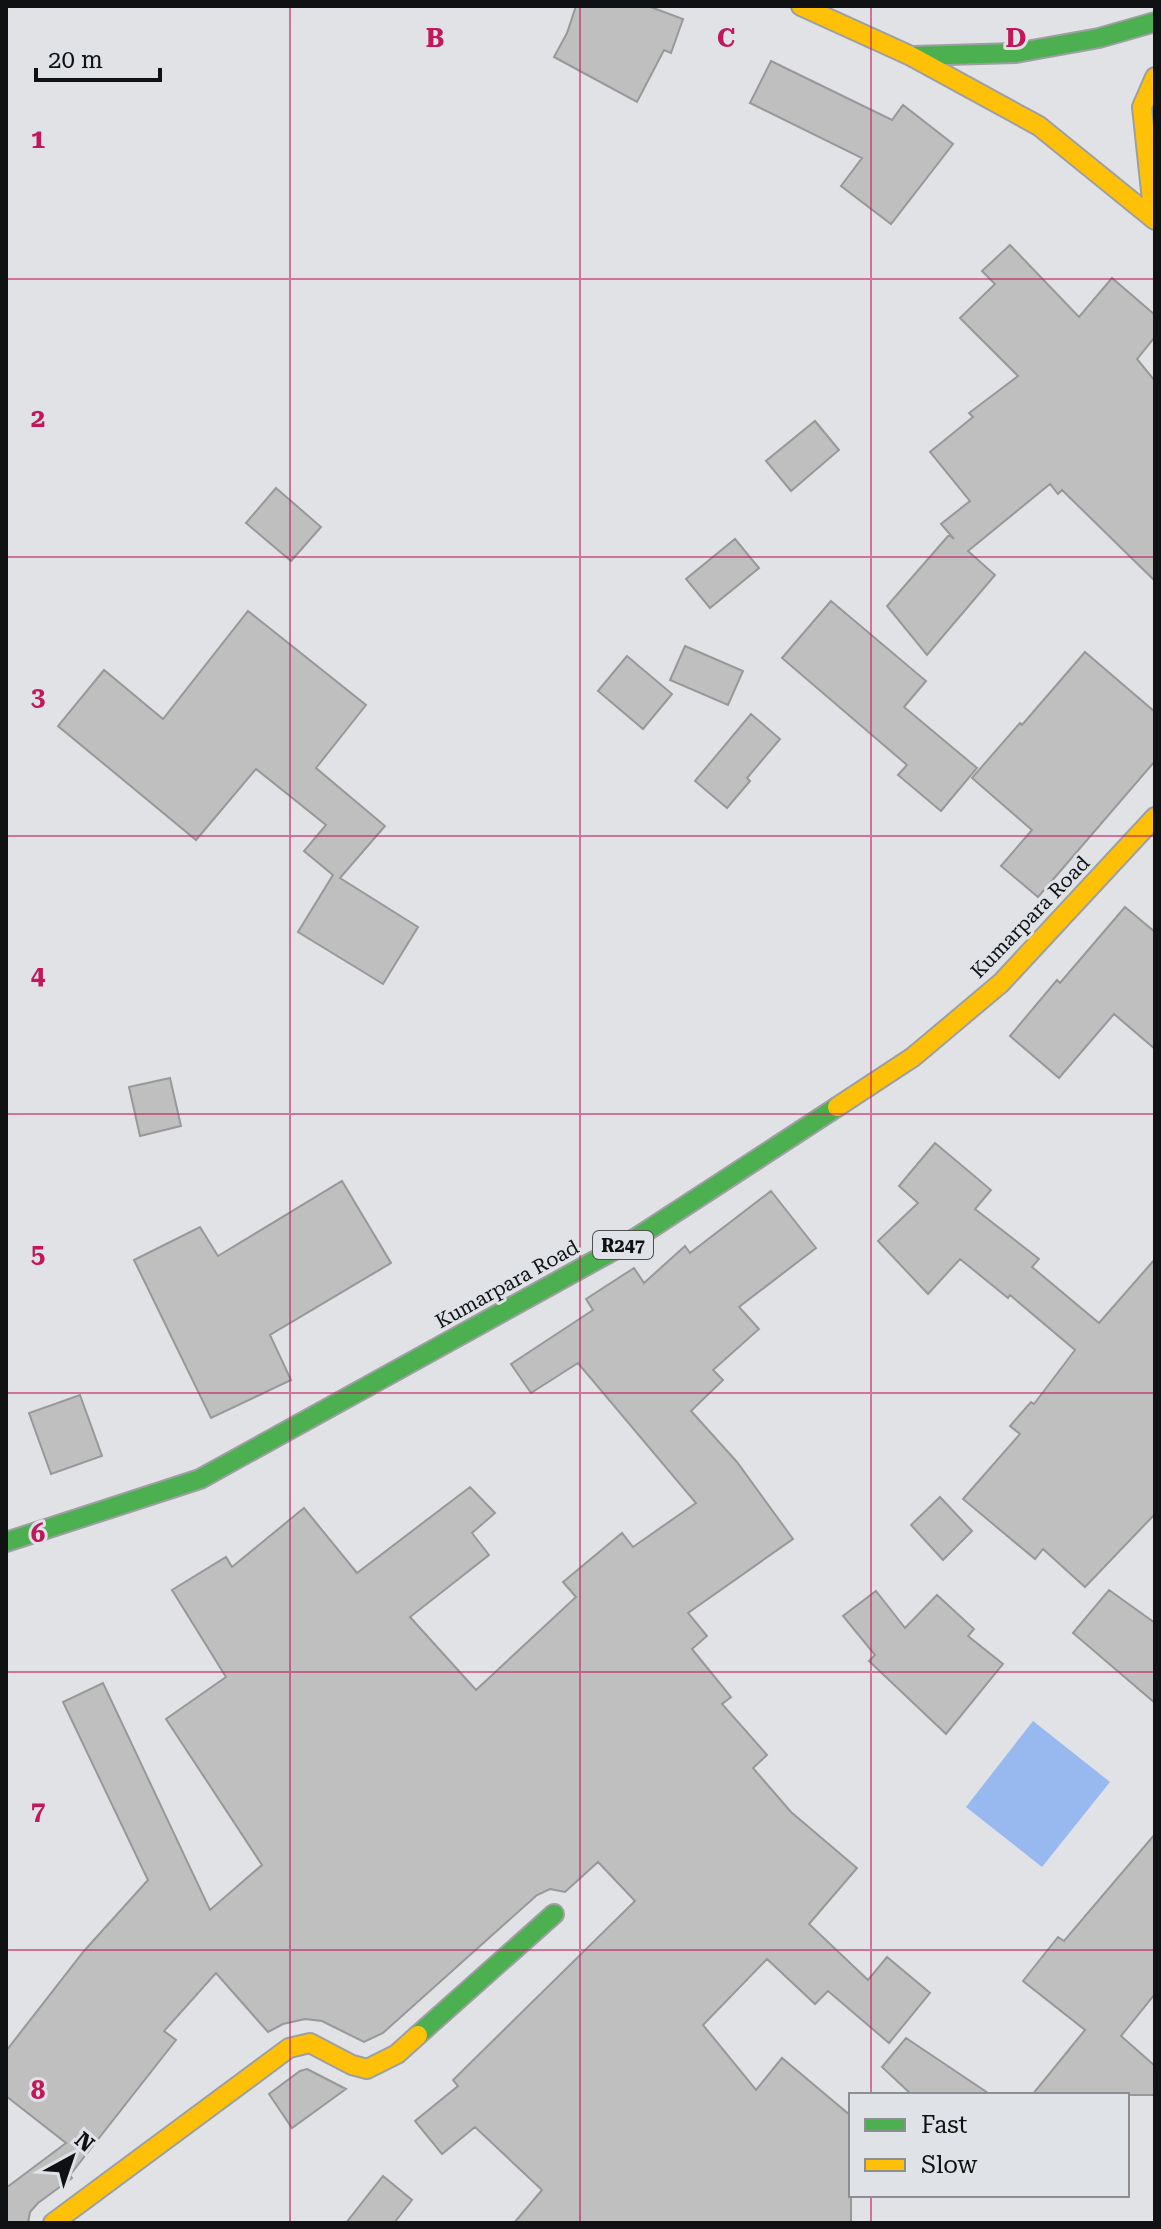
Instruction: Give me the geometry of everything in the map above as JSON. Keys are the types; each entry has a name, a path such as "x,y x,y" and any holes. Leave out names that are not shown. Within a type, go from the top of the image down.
{"main road":[{"path":"801,6 911,56 1039,126 1155,220"},
{"path":"911,56 1016,53 1099,38 1155,22"},
{"path":"1155,77 1142,107 1155,220"},
{"name":"Kumarpara Road","path":"6,1542 200,1479 636,1238 913,1057 1001,983 1155,817"},
{"path":"53,2223 289,2048 310,2043 352,2065 367,2069 397,2054 554,1914"}],"water":[{"path":"1033,1721 1110,1782 1042,1867 966,1807"}],"building":[{"path":"576,6 648,6 683,19 671,53 664,50 637,102 554,57 567,33"},
{"path":"771,61 892,120 903,105 953,144 891,224 841,186 862,158 750,103"},
{"path":"1010,245 1079,317 1112,278 1155,315 1155,337 1137,359 1155,381 1155,581 1062,490 1058,494 1050,484 968,551 995,575 927,655 887,606 949,535 954,539 941,524 970,501 930,452 973,417 969,413 1018,376 960,318 995,284 982,271"},
{"path":"815,421 839,450 791,491 766,461"},
{"path":"276,488 321,527 291,561 246,523"},
{"path":"735,539 759,568 710,608 686,579"},
{"path":"831,601 926,681 904,707 977,768 941,811 898,775 907,765 782,658"},
{"path":"248,611 366,705 316,768 385,826 340,878 418,927 383,984 298,932 333,875 304,851 326,825 256,769 196,840 58,726 104,670 163,719"},
{"path":"685,646 743,671 728,705 670,680"},
{"path":"1085,652 1155,712 1155,761 1038,897 1001,866 1032,830 972,778"},
{"path":"627,656 672,694 643,729 598,691"},
{"path":"751,714 780,739 747,778 750,781 727,808 695,781"},
{"path":"1125,907 1155,932 1155,1049 1114,1014 1059,1078 1010,1036"},
{"path":"170,1078 181,1126 140,1136 129,1087"},
{"path":"935,1143 991,1190 975,1209 1039,1259 1032,1267 1099,1323 1155,1259 1155,1514 1085,1587 1043,1549 1035,1559 963,1499 1020,1434 1010,1426 1031,1402 1034,1404 1075,1350 1010,1295 1008,1298 960,1259 928,1294 878,1241 918,1203 899,1186"},
{"path":"342,1181 391,1263 270,1335 291,1380 211,1418 134,1260 200,1227 218,1256"},
{"path":"771,1191 816,1248 739,1307 759,1329 713,1370 723,1380 691,1411 737,1462 793,1539 688,1613 707,1636 692,1649 731,1697 722,1704 767,1755 753,1768 791,1812 857,1868 809,1924 868,1980 887,1957 930,1993 889,2043 828,1991 815,2004 767,1959 703,2025 756,2090 782,2058 849,2114 851,2223 514,2223 542,2190 475,2127 442,2154 415,2121 458,2086 453,2080 635,1901 598,1862 565,1892 550,1889 537,1895 383,2033 364,2042 322,2021 305,2019 283,2024 268,2032 216,1973 164,2031 176,2040 70,2175 72,2178 38,2203 30,2212 28,2223 6,2223 6,2188 66,2143 6,2096 6,2051 84,1951 148,1880 63,1702 103,1683 210,1910 262,1865 166,1719 226,1677 172,1590 226,1557 232,1567 304,1508 357,1573 470,1487 495,1513 472,1533 489,1555 410,1617 476,1690 576,1597 563,1582 622,1533 633,1547 696,1503 578,1363 531,1393 511,1364 593,1310 586,1299 634,1268 644,1283 685,1246 690,1253"},
{"path":"80,1395 102,1456 51,1474 29,1413"},
{"path":"940,1497 972,1531 943,1560 911,1525"},
{"path":"1109,1590 1155,1623 1155,1703 1073,1633"},
{"path":"876,1591 905,1628 937,1595 974,1629 968,1636 1003,1664 946,1734 869,1661 875,1655 843,1616"},
{"path":"1155,1834 1155,1994 1121,2036 1155,2066 1155,2095 1034,2093 1085,2030 1023,1981 1058,1937 1064,1941"},
{"path":"906,2038 988,2093 910,2093 882,2067"},
{"path":"307,2069 346,2089 292,2128 269,2094"},
{"path":"383,2176 412,2200 394,2223 346,2223"}],"traffic: fast":[{"path":"913,56 1016,53 1099,38 1155,22"},
{"path":"6,1542 200,1479 636,1238 837,1107"},
{"path":"418,2035 554,1914"}],"traffic: slow":[{"path":"801,6 911,56 1039,126 1155,220"},
{"path":"1154,219 1142,107 1155,77"},
{"path":"837,1107 913,1057 1001,983 1155,817"},
{"path":"53,2223 289,2048 310,2043 352,2065 367,2069 397,2054 418,2035"}]}
